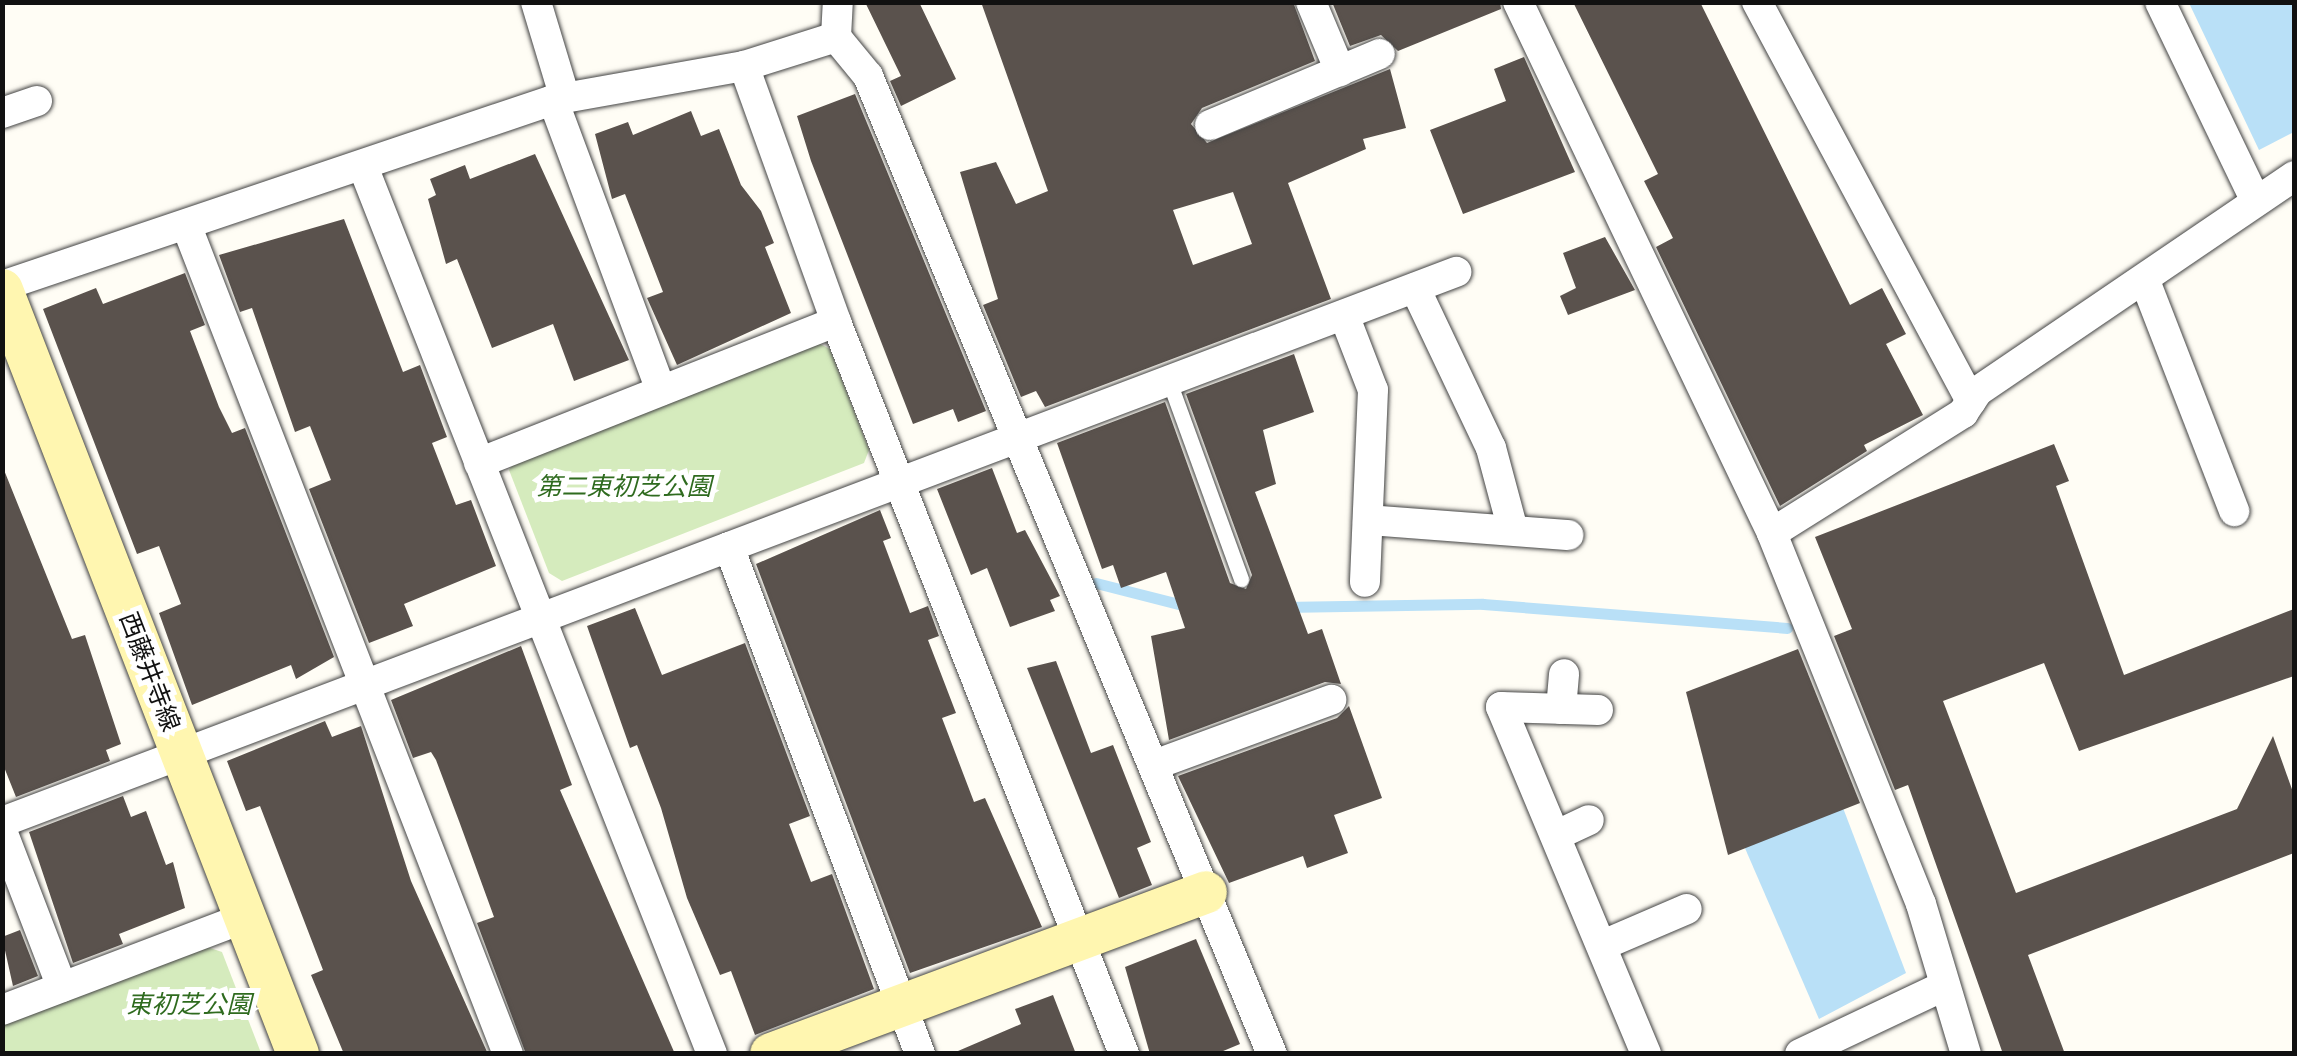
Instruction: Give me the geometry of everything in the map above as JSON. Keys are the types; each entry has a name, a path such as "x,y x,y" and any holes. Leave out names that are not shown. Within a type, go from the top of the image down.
{"main road":[{"name":"西藤井寺線","path":"2,288 298,1054"},
{"path":"770,1054 1206,892"}],"street":[{"path":"536,2 559,99 661,391"},
{"path":"838,2 836,37 868,76 1272,1054"},
{"path":"1311,2 1340,71"},
{"path":"1518,2 1772,534 1920,904 1966,1054"},
{"path":"1758,2 1971,401"},
{"path":"2160,2 2255,199"},
{"path":"2,288 364,170 559,99 744,66 836,37"},
{"path":"1210,125 1380,54"},
{"path":"744,66 836,322 1124,1054"},
{"path":"2,112 37,101"},
{"path":"364,170 712,1054"},
{"path":"1772,534 2236,221 2255,199 2294,176"},
{"path":"187,228 508,1054"},
{"path":"2,822 1456,272"},
{"path":"2145,281 2205,476 2234,511"},
{"path":"1415,288 1491,448 1513,530"},
{"path":"1344,315 1373,390 1365,582"},
{"path":"479,463 836,322"},
{"path":"1368,520 1568,535"},
{"path":"729,547 920,1054"},
{"path":"1561,709 1564,674"},
{"path":"1154,765 1331,700"},
{"path":"1598,710 1502,707 1646,1054"},
{"path":"1556,835 1590,820"},
{"path":"2,831 62,987"},
{"path":"1604,945 1687,909"},
{"path":"2,1010 244,918"},
{"path":"1800,1054 1944,986"}],"lane":[{"path":"1169,381 1241,579"}],"green space":[{"name":"第二東初芝公園","path":"818,343 830,349 869,450 864,463 562,581 549,573 509,470 516,459"},
{"name":"東初芝公園","path":"204,946 222,952 261,1053 3,1054 3,1023"}],"water":[{"path":"2189,3 2294,3 2294,132 2259,150"},
{"path":"1803,703 1906,973 1819,1019 1738,832"}],"building":[{"path":"865,2 919,2 956,79 901,106 890,81 901,76"},
{"path":"981,2 1293,2 1315,61 1202,108 1191,124 1207,143 1390,69 1406,128 1363,139 1366,149 1288,183 1331,299 1045,407 1036,391 1021,397 983,305 998,299 960,172 996,162 1016,204 1048,191","holes":["1233,192 1252,244 1193,265 1173,210"]},
{"path":"1332,2 1500,2 1501,9 1398,51 1381,35 1350,46"},
{"path":"1573,2 1700,2 1850,305 1882,288 1906,334 1886,344 1923,415 1864,445 1867,451 1780,506 1656,247 1673,238 1644,181 1658,174"},
{"path":"1524,57 1575,172 1463,214 1430,130 1506,101 1494,69"},
{"path":"855,94 986,411 958,422 953,409 913,424 811,161 797,116"},
{"path":"691,111 701,136 719,129 741,185 761,211 774,243 765,247 791,313 677,365 647,298 663,292 625,194 612,199 595,134 628,122 633,135"},
{"path":"535,154 629,360 574,381 553,324 492,348 457,259 446,264 428,199 436,195 430,179 465,165 470,179"},
{"path":"344,219 403,372 420,365 447,437 432,443 456,505 471,500 496,566 404,604 413,626 369,643 309,489 331,480 310,426 295,432 252,308 240,312 219,255"},
{"path":"1605,237 1635,290 1568,315 1560,296 1576,288 1563,253"},
{"path":"185,273 205,325 190,331 219,407 232,433 245,428 334,657 296,679 291,665 192,705 159,613 181,604 159,546 137,554 43,309 96,288 103,304"},
{"path":"1294,354 1314,412 1263,430 1276,484 1255,492 1308,634 1322,629 1341,684 1325,682 1169,740 1151,636 1185,628 1166,572 1121,588 1113,565 1102,569 1057,443 1165,402 1230,583 1246,589 1252,575 1186,394"},
{"path":"2054,444 2069,481 2056,486 2124,675 2294,609 2294,676 2079,751 2044,663 1943,701 2016,893 2237,809 2273,736 2294,795 2294,853 2028,955 2065,1054 2003,1054 1908,785 1895,790 1834,636 1852,629 1815,537"},
{"path":"2,465 72,639 85,635 121,744 106,750 110,761 16,797 2,762"},
{"path":"992,468 1017,533 1025,530 1060,596 1050,600 1055,611 1010,627 987,568 971,575 937,489"},
{"path":"880,510 891,538 883,541 910,613 928,606 939,636 928,640 956,713 942,718 974,802 985,798 1042,927 910,973 756,564"},
{"path":"635,608 662,675 745,643 810,816 789,824 811,882 832,874 874,989 755,1035 731,971 720,975 687,898 661,808 637,745 630,748 587,626"},
{"path":"521,646 572,785 560,790 675,1054 526,1054 477,923 494,917 436,760 431,752 413,758 391,700"},
{"path":"1798,649 1860,803 1728,855 1686,692"},
{"path":"1056,661 1091,753 1113,745 1151,842 1137,848 1152,885 1119,898 1027,668"},
{"path":"1349,706 1382,798 1334,815 1348,853 1307,868 1303,856 1229,883 1178,776 1337,718"},
{"path":"325,721 332,737 361,726 411,881 488,1054 344,1054 311,975 323,970 260,806 246,811 227,761"},
{"path":"123,796 131,817 146,811 166,865 173,862 185,908 119,934 123,944 73,963 29,832"},
{"path":"20,930 38,976 13,986 2,937"},
{"path":"1196,939 1240,1044 1216,1054 1150,1054 1125,967"},
{"path":"1053,995 1076,1054 951,1054 1021,1024 1015,1009"}],"waterway":[{"path":"1096,583 1194,608"},
{"path":"1283,607 1483,604 1787,628"}]}
